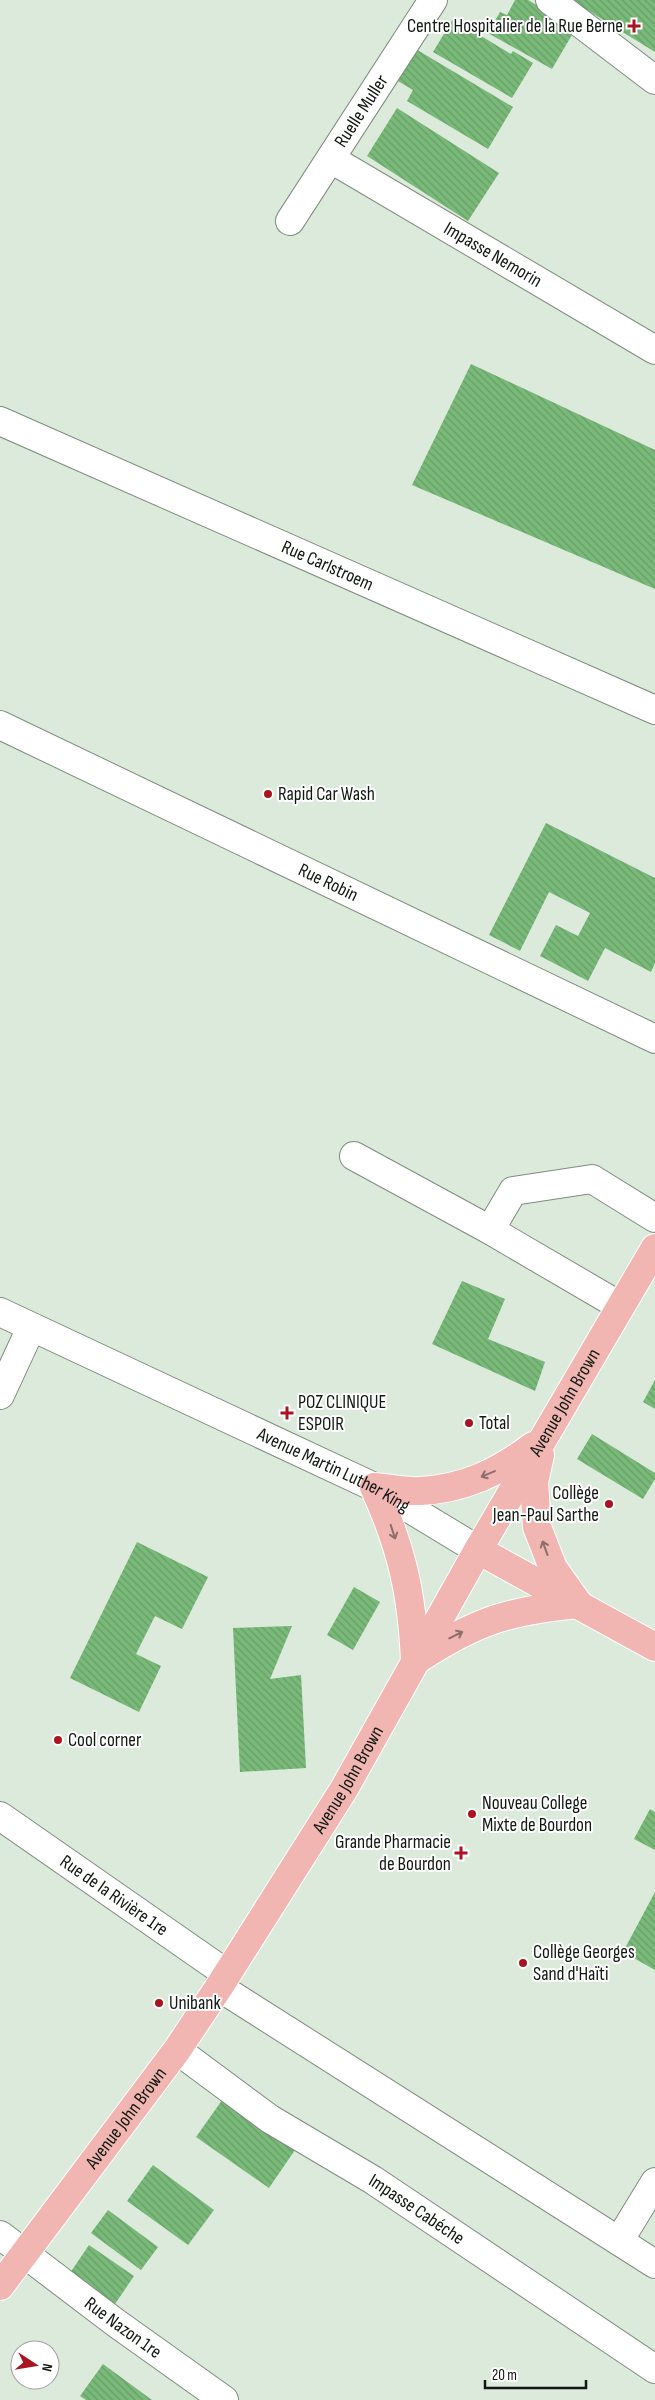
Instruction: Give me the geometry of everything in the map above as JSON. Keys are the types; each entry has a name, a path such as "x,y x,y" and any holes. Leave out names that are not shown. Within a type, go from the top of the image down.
{"main road":[{"name":"Avenue John Brown","path":"0,2286 177,2050 223,1981 344,1789 478,1550 655,1248"},
{"path":"415,1661 413,1616 405,1571 392,1528 374,1487 420,1491 465,1484 507,1466 544,1438"},
{"path":"544,1438 534,1482 537,1527 553,1568 579,1604"},
{"name":"Avenue Martin Luther King","path":"478,1550 655,1647"},
{"path":"415,1661 452,1637 492,1619 534,1608 579,1604"}],"street":[{"name":"Ruelle Muller","path":"290,221 433,0"},
{"path":"550,0 655,80"},
{"name":"Impasse Nemorin","path":"331,159 655,350"},
{"name":"Rue Carlstroem","path":"0,421 655,710"},
{"name":"Rue Robin","path":"0,726 655,1039"},
{"path":"354,1156 490,1230 620,1306"},
{"path":"490,1230 513,1191 592,1179 655,1218"},
{"name":"Avenue Martin Luther King","path":"0,1312 374,1487 478,1550"},
{"path":"0,1395 32,1328"},
{"name":"Rue de la Rivière 1re","path":"0,1816 223,1981 655,2264"},
{"name":"Impasse Cabéche","path":"177,2050 270,2119 372,2180 655,2369"},
{"path":"619,2241 655,2182"},
{"name":"Rue Nazon 1re","path":"0,2235 23,2254 224,2400"}],"building":[{"path":"515,0 528,0 576,28 552,69 488,33 500,12 507,15"},
{"name":"Centre Hospitalier de la Rue Berne","path":"571,0 655,0 655,52"},
{"path":"453,19 511,54 513,51 533,63 512,98 433,52"},
{"path":"409,45 513,107 488,149 407,101 413,90 391,77"},
{"path":"397,108 499,173 468,221 367,156"},
{"path":"471,364 655,450 655,589 412,485"},
{"path":"546,823 655,878 655,963 651,972 605,948 588,981 540,956 556,925 578,936 590,913 549,892 520,951 489,935"},
{"path":"462,1281 505,1299 488,1339 545,1362 535,1391 432,1344"},
{"path":"655,1380 655,1409 643,1402"},
{"path":"592,1434 655,1473 655,1479 643,1499 577,1459"},
{"path":"137,1542 208,1577 182,1629 155,1616 136,1654 161,1666 139,1712 70,1678"},
{"path":"354,1587 380,1602 353,1650 327,1635"},
{"path":"292,1626 270,1679 301,1675 306,1768 240,1772 233,1628"},
{"path":"650,1809 655,1812 655,1850 634,1839"},
{"path":"655,1892 655,1970 623,1952"},
{"path":"225,2096 297,2147 269,2188 196,2137"},
{"path":"153,2165 214,2210 188,2245 127,2201"},
{"path":"108,2210 158,2247 141,2270 91,2233"},
{"path":"89,2245 134,2276 115,2304 70,2273"},
{"path":"103,2364 152,2400 86,2400 80,2396"}],"place":[{"name":"Centre Hospitalier de la Rue Berne","path":"634,26"},
{"name":"Rapid Car Wash","path":"268,794"},
{"name":"POZ CLINIQUE ESPOIR","path":"287,1413"},
{"name":"Total","path":"469,1423"},
{"name":"Collège Jean-Paul Sarthe","path":"609,1504"},
{"name":"Cool corner","path":"58,1740"},
{"name":"Nouveau College Mixte de Bourdon","path":"472,1814"},
{"name":"Grande Pharmacie de Bourdon","path":"461,1853"},
{"name":"Collège Georges Sand d'Haïti","path":"523,1963"},
{"name":"Unibank","path":"159,2003"}]}
